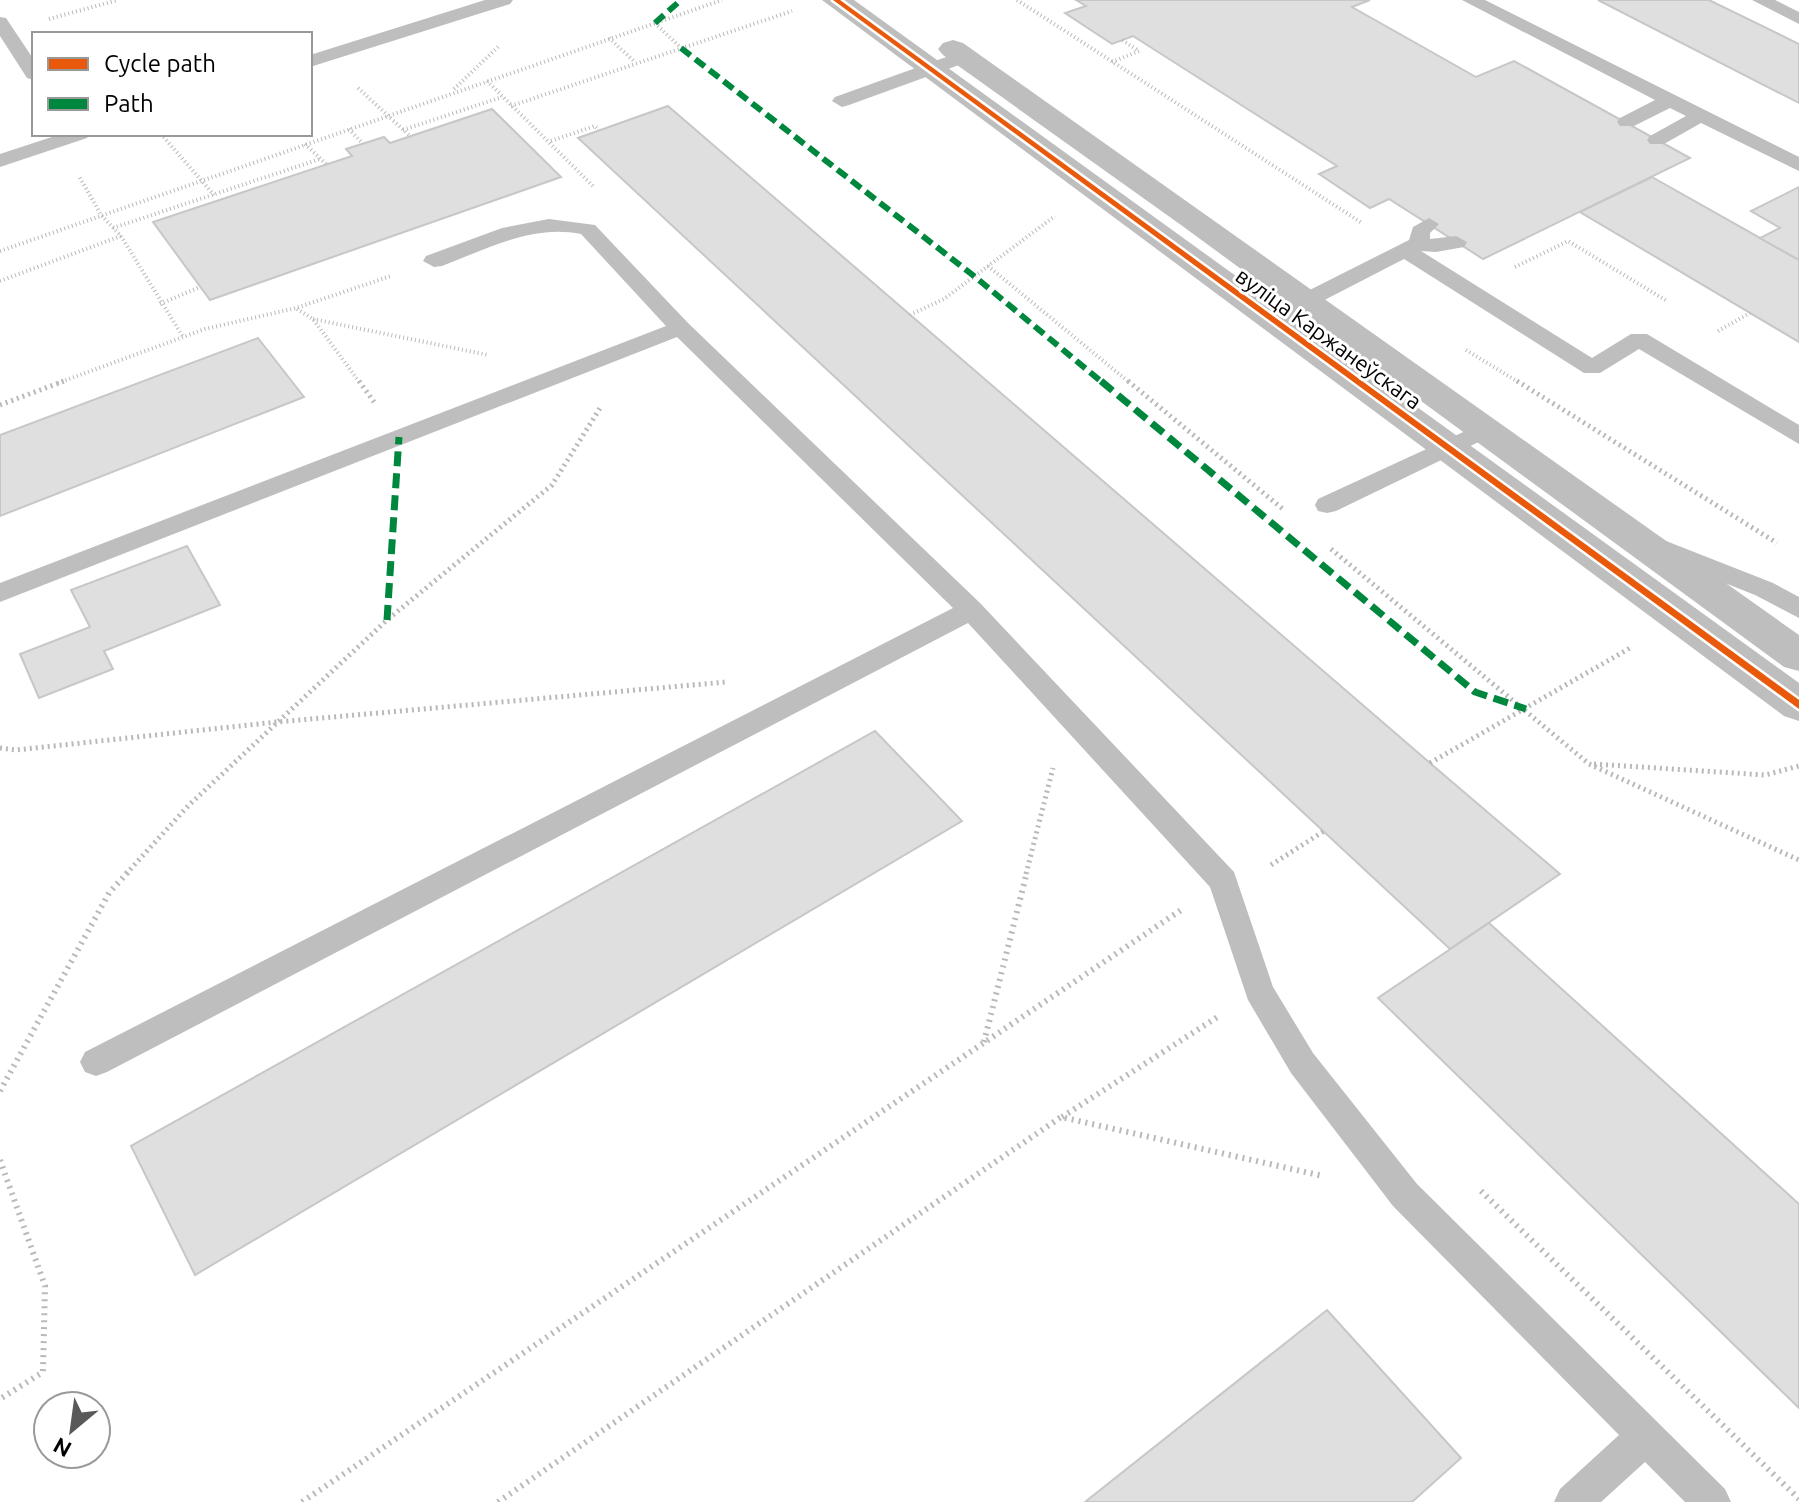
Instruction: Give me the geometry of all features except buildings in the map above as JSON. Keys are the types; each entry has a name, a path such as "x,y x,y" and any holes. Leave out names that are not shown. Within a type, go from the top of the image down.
{"street":[{"name":"вуліца Каржанеўскага","path":"836,0 947,64 1307,300 1799,656"},
{"name":"вуліца Каржанеўскага","path":"911,20 947,64 1270,319 1799,705"}],"lane":[{"path":"312,60 504,0"},
{"path":"1471,0 1799,165"},
{"path":"1761,0 1799,19"},
{"path":"4,26 32,71"},
{"path":"842,101 947,64"},
{"path":"1627,122 1670,100"},
{"path":"1657,140 1700,116"},
{"path":"0,161 72,136"},
{"path":"434,261 540,224 567,223 588,229 680,328 971,610 1223,881 1259,991 1302,1063 1405,1195 1712,1502"},
{"path":"1417,239 1592,368 1639,339 1799,436"},
{"path":"1270,319 1417,239 1436,246 1456,242"},
{"path":"0,593 680,328"},
{"path":"1327,505 1485,430"},
{"path":"1630,535 1764,589 1799,609"},
{"path":"96,1062 971,610"},
{"path":"1573,1502 1646,1436"}],"path":[{"path":"4,26 118,0"},
{"path":"0,251 722,0"},
{"path":"1017,0 1370,228"},
{"path":"511,106 797,9"},
{"path":"655,23 681,48"},
{"path":"609,37 635,62"},
{"path":"1112,62 1139,51 1122,40"},
{"path":"487,81 562,153"},
{"path":"403,130 502,97"},
{"path":"387,115 410,136"},
{"path":"550,141 595,126 599,130"},
{"path":"349,129 363,144"},
{"path":"72,136 101,215 121,236 183,337"},
{"path":"163,136 214,195"},
{"path":"305,144 326,164"},
{"path":"113,228 320,159"},
{"path":"258,180 262,185"},
{"path":"910,315 944,299 1062,210"},
{"path":"0,281 121,236"},
{"path":"1506,271 1568,241 1677,307"},
{"path":"0,405 205,329 296,308 434,261"},
{"path":"988,266 1294,518"},
{"path":"160,304 200,287"},
{"path":"296,308 313,319 399,437"},
{"path":"1731,339 1718,331 1750,313"},
{"path":"313,319 568,371"},
{"path":"1465,350 1785,548"},
{"path":"0,1091 109,893 188,806 387,620 552,485 610,393"},
{"path":"1330,548 1589,764 1799,860"},
{"path":"1430,763 1639,642"},
{"path":"0,748 16,750 277,722 729,682"},
{"path":"984,1042 1067,714"},
{"path":"1589,764 1765,775 1799,766"},
{"path":"302,1502 1223,881 1264,870 1324,831"},
{"path":"498,1502 1061,1117 1259,991"},
{"path":"1061,1117 1405,1195"},
{"path":"0,1160 45,1286 43,1372 0,1399"},
{"path":"1490,1211 1504,1213"}],"marked path":[{"path":"655,23 681,0"},
{"path":"681,48 974,276 1475,692 1526,709"},
{"path":"387,620 399,437"}],"cycle path":[{"path":"836,0 1799,705"}]}
